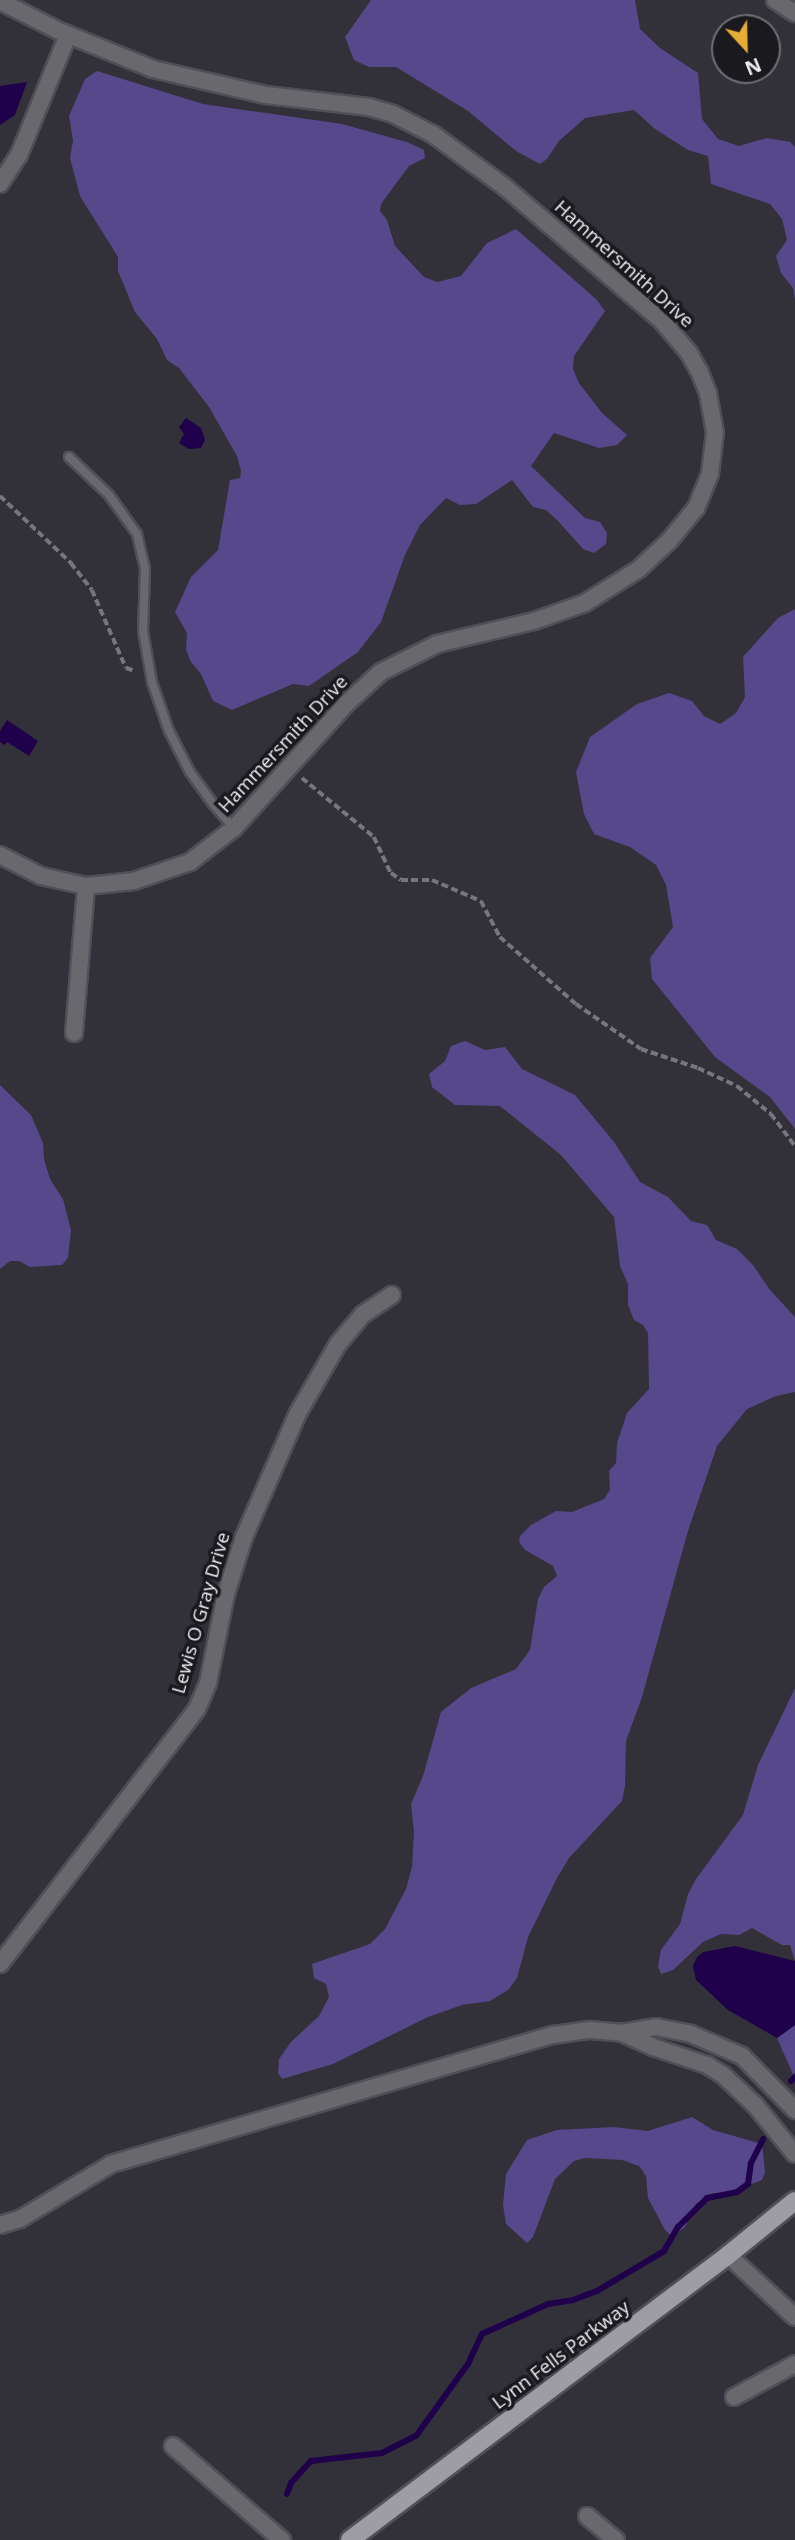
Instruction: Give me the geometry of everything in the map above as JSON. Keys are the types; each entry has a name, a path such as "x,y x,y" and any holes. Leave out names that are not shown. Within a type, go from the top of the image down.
{"main road":[{"name":"Lynn Fells Parkway","path":"349,2540 728,2255 795,2201"}],"street":[{"path":"775,0 795,13"},
{"name":"Hammersmith Drive","path":"0,1 68,35 179,77 267,95 349,102 393,114 424,129 505,187 662,321 689,353 708,393 715,432 710,474 696,508 656,554 621,582 585,603 534,621 437,644 381,672 348,703 234,828 205,853 172,870 134,881 86,886 41,876 0,855"},
{"path":"0,184 19,155 68,35"},
{"path":"74,1033 86,886"},
{"name":"Lewis O Gray Drive","path":"0,1964 197,1709 208,1683 226,1594 244,1537 298,1413 338,1344 362,1315 392,1295"},
{"path":"0,2225 20,2219 111,2164 537,2039 590,2030 622,2033 656,2026 711,2040 742,2056 795,2110"},
{"path":"622,2033 653,2047 707,2065 723,2075 755,2105 795,2154"},
{"path":"728,2255 795,2317"},
{"path":"734,2398 795,2364"},
{"path":"173,2446 282,2540"},
{"path":"587,2516 616,2540"}],"lane":[{"path":"69,457 109,495 137,534 145,569 143,631 148,669 179,752 213,804 234,828"}],"path":[{"path":"0,496 71,563 92,590 126,668 130,672 148,669"},
{"path":"290,768 374,837 391,873 401,880 432,880 481,901 500,937 576,1004 642,1049 698,1068 737,1086 771,1114 795,1146"}],"shaded area":[{"path":"371,0 635,0 640,29 660,48 698,73 702,119 718,139 739,146 767,138 790,142 795,147 795,300 793,288 781,273 776,256 787,240 782,219 770,204 711,184 708,156 688,150 655,129 634,110 585,118 559,141 547,159 540,164 516,151 468,111 396,67 369,67 354,60 345,37"},
{"path":"97,71 203,104 342,124 407,142 424,150 425,158 409,166 381,204 380,211 387,220 395,246 424,277 437,282 461,276 487,243 516,229 596,299 605,311 574,356 573,369 579,383 602,413 627,435 617,445 599,448 554,433 531,466 585,518 600,522 607,533 606,544 594,553 583,549 546,510 533,507 512,480 476,504 460,505 446,498 420,525 405,555 381,622 358,652 309,686 293,684 232,710 213,701 201,674 191,662 186,650 187,633 175,612 191,577 218,550 230,480 240,478 241,471 237,456 209,407 179,368 167,360 157,339 135,312 118,271 118,257 80,196 70,158 73,141 69,116 85,79"},
{"path":"27,82 15,115 0,125 0,86"},
{"path":"186,418 201,428 205,440 201,448 189,449 179,443 184,434 179,427"},
{"path":"795,609 795,1129 770,1097 715,1057 652,979 650,958 673,927 666,885 656,865 630,847 594,834 584,814 576,772 590,737 637,704 669,693 692,701 704,716 720,724 736,713 745,697 743,657 778,618"},
{"path":"7,720 38,741 29,756 7,742 5,745 0,742 0,731"},
{"path":"465,1041 485,1050 505,1047 522,1069 575,1095 614,1142 640,1182 668,1197 691,1221 707,1225 716,1240 737,1249 753,1265 770,1290 795,1317 795,1392 776,1396 747,1409 717,1446 688,1531 642,1697 626,1741 622,1801 569,1858 557,1878 528,1937 517,1978 508,1990 490,2001 462,2005 428,2017 333,2064 282,2079 278,2073 279,2059 291,2042 319,2016 329,1997 326,1984 314,1978 312,1964 370,1944 385,1929 406,1889 412,1867 414,1832 411,1804 423,1776 441,1712 471,1688 516,1669 530,1650 538,1599 544,1587 557,1576 553,1566 525,1550 519,1542 520,1536 531,1525 556,1511 572,1512 604,1499 610,1490 609,1471 616,1463 617,1443 627,1413 649,1389 648,1333 643,1325 634,1320 628,1305 628,1284 620,1266 614,1217 561,1155 500,1106 455,1105 432,1087 429,1074 445,1061 451,1046"},
{"path":"0,1085 31,1115 43,1143 50,1179 63,1199 71,1230 68,1258 62,1265 30,1267 19,1261 10,1261 0,1269"},
{"path":"795,1688 795,1961 790,1945 782,1945 752,1928 739,1935 721,1934 703,1942 673,1970 661,1974 658,1966 661,1950 680,1924 688,1894 696,1879 743,1815 758,1765"},
{"path":"735,1946 795,1961 795,2025 777,2038 728,2010 696,1980 693,1966 697,1957 703,1952"},
{"path":"795,2025 795,2079 777,2038"},
{"path":"692,2117 713,2130 762,2144 765,2172 762,2180 734,2191 710,2194 695,2205 685,2227 672,2236 665,2230 648,2198 646,2176 639,2166 622,2160 585,2158 574,2161 555,2179 533,2237 527,2243 506,2224 503,2205 506,2174 527,2140 557,2130 614,2127 648,2131"}],"waterway":[{"path":"791,2081 795,2077"},
{"path":"287,2494 291,2483 311,2461 382,2453 416,2436 468,2364 482,2334 548,2304 573,2300 597,2291 664,2251 678,2227 707,2198 737,2192 748,2184 751,2163 763,2139"}]}
